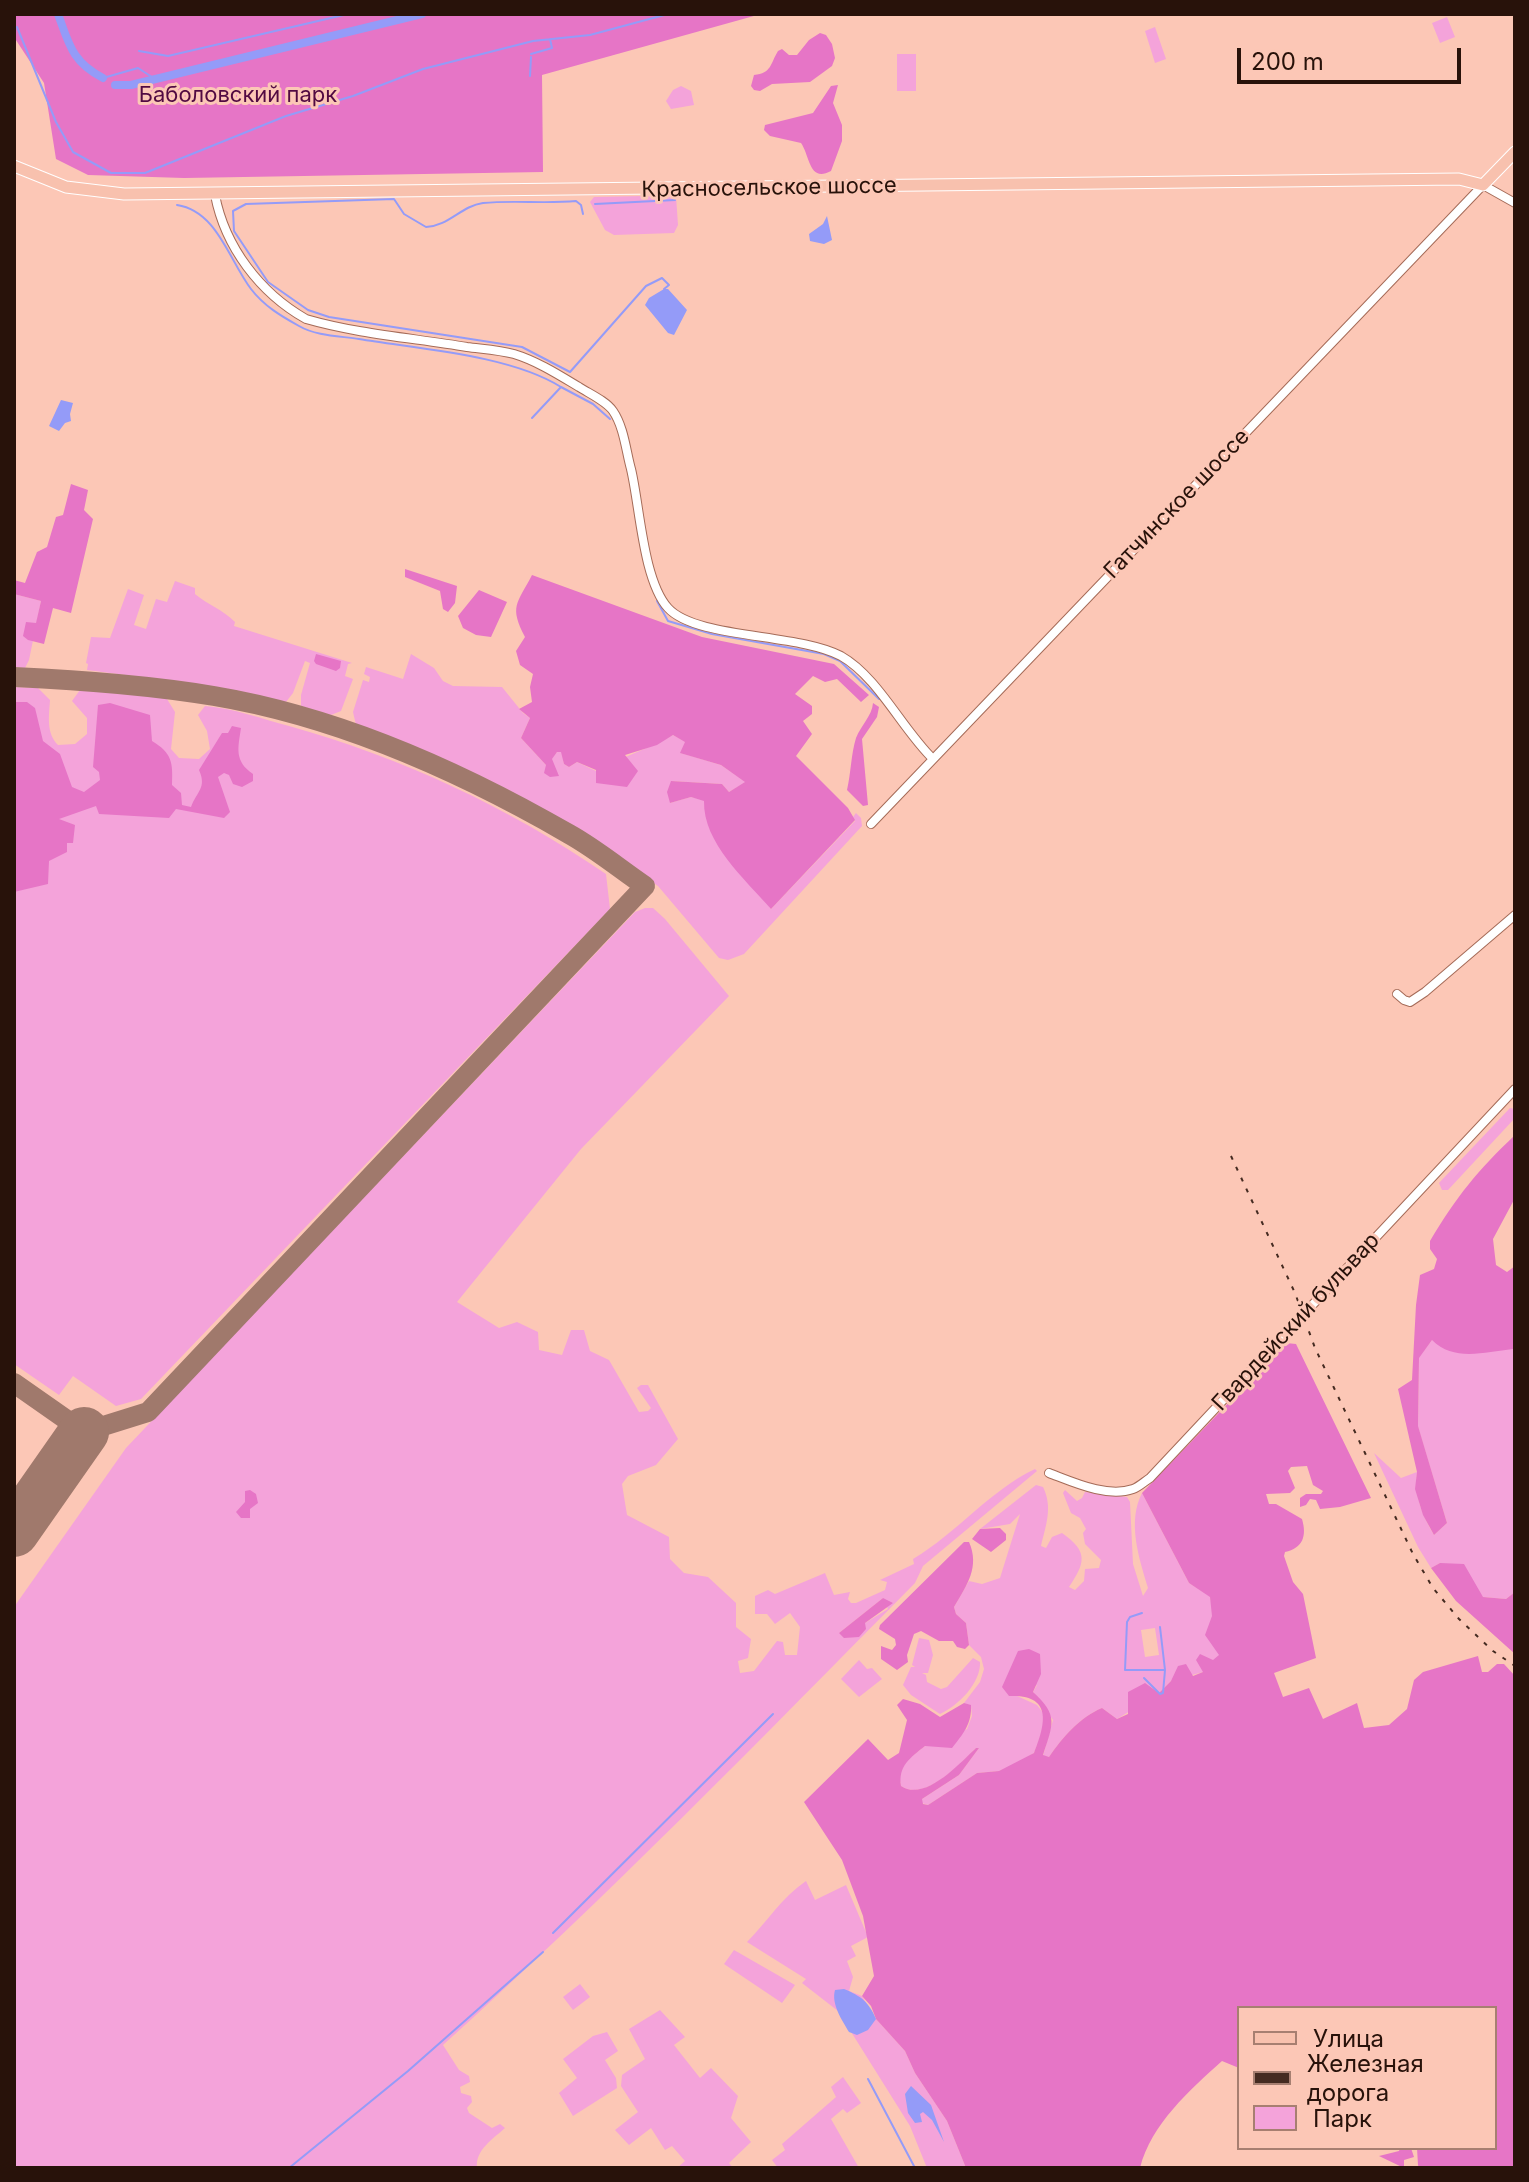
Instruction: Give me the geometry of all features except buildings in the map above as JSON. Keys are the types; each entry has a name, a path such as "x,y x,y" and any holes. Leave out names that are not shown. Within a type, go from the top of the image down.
{"main road":[{"path":"1483,185 1515,152"},
{"name":"Красносельское шоссе","path":"14,166 45,180 86,191 114,194 1445,179 1483,185"}],"street":[{"path":"1483,185 1515,203"},
{"name":"Гатчинское шоссе","path":"871,824 1483,185"},
{"path":"215,195 223,224 250,270 268,294 306,319 515,354 549,369 611,408 621,428 650,569 658,592 669,609 681,618 700,625 780,639 829,651 844,658 861,670 914,740 933,759"},
{"path":"1397,994 1410,1002 1418,997 1515,915"},
{"name":"Гвардейский бульвар","path":"1049,1473 1083,1486 1115,1491 1133,1489 1150,1478 1515,1089"}],"green space":[{"name":"Баболовский парк","path":"14,14 761,14 542,75 543,172 184,178 88,175 56,159 44,83 14,37"},
{"path":"1447,17 1455,37 1440,43 1432,23"},
{"path":"1155,27 1166,59 1155,63 1145,31"},
{"path":"820,33 826,35 832,44 835,58 832,66 810,82 772,84 760,91 754,90 751,86 754,75 767,70 778,51 782,49 789,55 797,55 809,40"},
{"path":"897,54 916,54 916,91 897,91"},
{"path":"838,85 833,103 842,125 842,141 831,171 818,174 801,143 770,136 764,130 765,125 813,113 831,86"},
{"path":"681,86 691,91 694,105 671,109 666,101 673,90"},
{"path":"676,196 678,225 674,233 614,235 605,230 590,202 594,197"},
{"path":"71,484 88,490 84,510 93,519 71,613 53,608 44,644 23,636 26,622 36,623 41,601 14,594 14,580 25,583 37,552 47,547 56,517 63,515"},
{"path":"405,569 457,586 455,603 448,612 443,609 440,591 405,577"},
{"path":"532,575 702,637 834,664 869,695 861,702 837,679 825,682 813,676 795,694 812,706 812,714 803,721 812,734 796,756 848,808 855,820 771,909 718,846 710,831 704,801 691,797 670,803 667,792 671,781 722,784 729,792 745,782 721,765 680,753 685,742 673,735 657,745 625,755 638,771 627,787 596,783 596,770 577,762 569,767 564,764 561,752 557,752 552,759 559,776 550,777 544,773 546,765 521,738 530,718 519,709 532,702 530,687 533,674 520,665 516,651 525,637 516,611"},
{"path":"175,581 195,588 195,594 235,622 234,626 352,663 348,664 345,676 353,679 341,711 331,715 301,706 310,663 305,661 293,693 286,702 217,687 87,670 91,637 110,638 128,589 144,595 134,625 146,629 156,599 167,602"},
{"path":"479,590 507,602 491,637 476,635 463,628 458,616"},
{"path":"14,594 41,601 25,668 14,667"},
{"path":"316,654 341,661 340,668 336,671 316,664"},
{"path":"411,654 434,668 443,681 453,686 502,687 530,718 521,738 546,765 557,752 562,752 564,764 569,767 577,762 596,771 673,735 686,742 681,753 721,765 746,782 729,792 722,784 671,781 670,803 691,797 704,800 771,909 855,821 853,817 856,813 861,818 862,826 744,954 728,960 719,958 658,886 569,823 465,769 356,725 353,712 363,680 369,682 370,677 364,674 366,667 403,679"},
{"path":"14,687 38,688 50,700 50,730 58,745 75,744 87,734 87,718 72,701 80,690 167,699 175,712 171,749 179,758 199,759 210,749 207,731 198,715 205,706 237,711 331,739 414,769 493,806 606,874 610,909 141,1399 116,1406 73,1376 59,1395 14,1364"},
{"path":"14,702 27,702 35,708 43,741 60,754 72,787 84,792 100,780 99,772 93,767 98,705 110,703 150,715 152,741 170,759 172,785 181,793 182,805 191,807 202,785 199,770 222,733 228,733 232,726 241,728 240,759 253,774 253,781 242,787 233,784 229,775 224,773 218,777 230,812 224,818 176,809 169,818 99,814 96,806 59,819 75,825 73,843 67,843 67,852 49,861 48,884 14,892"},
{"path":"873,703 879,707 877,717 862,739 868,805 863,806 847,790 856,738"},
{"path":"653,908 729,996 581,1149 457,1302 499,1328 517,1322 538,1332 539,1350 562,1355 571,1330 584,1330 590,1351 609,1360 639,1412 651,1408 637,1388 648,1385 678,1439 656,1465 628,1476 622,1484 627,1515 669,1537 670,1559 684,1573 708,1577 736,1603 736,1627 751,1639 748,1658 738,1661 740,1673 754,1671 777,1641 783,1642 785,1655 797,1655 800,1627 790,1613 775,1624 767,1614 755,1614 755,1596 768,1590 775,1594 825,1573 834,1595 850,1592 848,1599 856,1603 885,1590 887,1582 880,1580 914,1564 913,1559 1003,1489 1035,1469 1037,1471 923,1566 915,1583 741,1759 624,1875 443,2045 459,2070 469,2076 470,2082 460,2087 461,2093 471,2096 472,2102 467,2108 469,2113 492,2128 500,2124 505,2128 482,2150 477,2168 14,2168 14,1607 126,1448 635,912","holes":["883,1598 888,1609 865,1623 839,1633"]},
{"path":"1510,1108 1515,1109 1515,1118 1448,1190 1442,1190 1439,1183"},
{"path":"1515,1135 1515,1198 1493,1239 1496,1265 1507,1272 1515,1266 1513,1349 1460,1353 1441,1347 1432,1340 1419,1358 1418,1426 1447,1523 1434,1535 1423,1515 1415,1489 1417,1472 1398,1389 1412,1380 1420,1275 1434,1269 1437,1259 1430,1249 1430,1241 1449,1211 1479,1172"},
{"path":"1515,1334 1515,1592 1506,1599 1483,1597 1440,1563 1431,1568 1374,1453 1401,1478 1417,1472 1420,1505 1434,1535 1447,1523 1418,1427 1419,1357 1432,1340 1513,1349 1512,1336"},
{"path":"1286,1343 1296,1344 1371,1498 1320,1509 1316,1500 1310,1499 1300,1507 1300,1498 1323,1491 1313,1485 1307,1466 1291,1467 1288,1471 1295,1488 1290,1493 1266,1494 1269,1504 1276,1504 1302,1519 1302,1540 1284,1556 1293,1582 1303,1594 1316,1658 1274,1673 1283,1697 1309,1688 1323,1719 1357,1703 1364,1728 1389,1725 1407,1709 1414,1680 1423,1672 1478,1656 1482,1672 1504,1664 1515,1676 1515,2168 1419,2168 1418,2165 1417,2150 1497,2150 1497,2006 1237,2006 1237,2067 1222,2061 1185,2096 1162,2122 1140,2168 966,2168 947,2121 915,2073 905,2051 876,2019 871,2006 862,1996 874,1976 863,1916 842,1860 804,1802 868,1739 888,1760 899,1753 907,1720 897,1705 903,1699 920,1704 940,1717 964,1703 971,1705 968,1723 952,1748 925,1746 903,1768 901,1786 910,1790 920,1789 941,1779 979,1748 959,1775 922,1799 923,1804 928,1805 977,1773 999,1771 1034,1753 1043,1722 1040,1706 1033,1700 1009,1696 1002,1687 1018,1651 1029,1649 1040,1654 1041,1674 1033,1692 1047,1708 1052,1721 1043,1755 1049,1757 1072,1729 1094,1712 1102,1708 1117,1719 1128,1714 1128,1692 1145,1683 1159,1693 1171,1681 1178,1666 1186,1664 1193,1676 1203,1672 1196,1660 1200,1654 1213,1660 1219,1655 1205,1635 1212,1616 1210,1597 1189,1583 1142,1493"},
{"path":"1036,1485 1043,1487 1048,1509 1041,1546 1046,1548 1052,1537 1062,1533 1077,1546 1081,1564 1069,1587 1075,1590 1084,1581 1085,1569 1099,1568 1101,1560 1085,1544 1083,1533 1086,1529 1080,1518 1071,1513 1063,1493 1065,1490 1077,1501 1085,1492 1127,1497 1130,1502 1133,1564 1143,1596 1148,1588 1135,1528 1142,1493 1189,1583 1210,1596 1220,1655 1203,1672 1171,1681 1158,1694 1117,1719 1102,1708 1094,1712 1072,1729 1049,1757 1043,1756 1053,1720 1033,1692 1037,1685 1017,1696 1037,1705 1044,1714 1045,1725 1034,1753 999,1771 977,1773 928,1805 922,1803 922,1799 959,1775 979,1748 941,1779 920,1789 910,1790 901,1786 899,1774 906,1761 925,1746 935,1745 967,1729 972,1716 971,1706 964,1703 980,1682 984,1669 981,1657 969,1645 966,1623 956,1614 954,1607 969,1581 982,1584 1000,1578 1020,1514 1010,1524 980,1529","holes":["1155,1628 1159,1655 1145,1657 1141,1630"]},
{"path":"245,1491 256,1494 258,1503 250,1509 250,1518 241,1518 236,1512 245,1502"},
{"path":"1000,1528 1006,1534 1006,1540 991,1552 972,1539 980,1529"},
{"path":"964,1542 969,1542 973,1568 954,1607 956,1614 966,1623 969,1645 965,1649 957,1647 953,1641 939,1641 921,1631 914,1634 907,1655 908,1662 897,1670 881,1659 881,1646 892,1650 896,1645 895,1639 879,1629 880,1625"},
{"path":"1440,1563 1464,1564 1483,1597 1506,1599 1515,1592 1515,1654 1456,1601 1431,1568"},
{"path":"883,1598 893,1603 865,1623 866,1629 859,1637 844,1638 839,1633"},
{"path":"919,1638 929,1640 933,1655 928,1673 922,1673 926,1675 927,1682 941,1689 947,1687 973,1658 980,1662 973,1686 940,1714 911,1695 903,1685 911,1667 915,1667 912,1665"},
{"path":"859,1660 882,1679 859,1697 841,1679"},
{"path":"806,1881 815,1900 846,1885 868,1937 851,1946 856,1956 847,1961 853,1977 849,1991 862,1996 876,2019 905,2051 915,2073 947,2121 966,2168 927,2168 910,2126 838,2011 802,1983 806,1979 747,1942 782,1902"},
{"path":"734,1950 795,1985 782,2003 724,1964"},
{"path":"580,1984 590,1997 573,2010 563,1997"},
{"path":"660,2010 685,2037 674,2045 700,2078 711,2068 738,2096 731,2118 751,2142 729,2163 733,2168 677,2168 685,2161 672,2146 665,2150 651,2128 629,2145 615,2130 638,2112 621,2086 622,2075 645,2059 629,2029"},
{"path":"607,2032 618,2051 605,2060 616,2078 617,2088 573,2116 559,2093 577,2078 563,2059 593,2036"},
{"path":"843,2077 861,2103 847,2113 843,2109 831,2119 859,2168 778,2168 772,2160 785,2150 782,2144 836,2097 831,2087"},
{"path":"1412,2150 1414,2157 1404,2160 1404,2168 1379,2156"}],"water":[{"path":"827,216 832,240 824,244 810,241 809,234 823,224"},
{"path":"668,289 687,310 674,335 668,333 645,305 649,298"},
{"path":"61,400 73,403 71,421 59,431 49,426"},
{"path":"844,1989 864,2000 876,2019 868,2030 857,2035 849,2032 836,2006 835,1990"},
{"path":"911,2086 931,2105 944,2142 932,2120 923,2112 920,2114 922,2122 915,2123 908,2113 905,2094"}],"waterway":[{"path":"58,14 78,59 103,78"},
{"path":"139,51 168,56 348,14"},
{"path":"115,85 131,85 422,14"},
{"path":"17,27 56,122 73,152 111,173 145,173 286,116 353,96 423,69 533,41 590,35 668,14"},
{"path":"531,54 552,48 550,39"},
{"path":"530,76 531,57"},
{"path":"103,78 138,68 155,79"},
{"path":"583,214 581,205 576,201 483,203 442,223 426,227 404,214 394,199 246,204 233,211 234,231 268,282 308,310 329,317 522,347 570,372 646,286 662,278 669,285 664,289"},
{"path":"595,204 675,200"},
{"path":"177,205 191,209 212,227 261,301 306,329 490,360 540,376 561,387"},
{"path":"532,418 561,387 593,404 610,419"},
{"path":"657,601 668,621 712,634 824,654 840,661 879,699"},
{"path":"1142,1613 1130,1617 1127,1622 1125,1670 1165,1670"},
{"path":"1144,1678 1160,1694 1163,1693 1165,1670 1160,1627"},
{"path":"553,1933 773,1714"},
{"path":"289,2168 408,2071 543,1952"},
{"path":"868,2079 915,2168"}],"taxiway":[{"path":"14,677 114,684 214,696 261,705 353,732 442,768 528,811 589,846 645,886 148,1412 84,1432 14,1383"}],"runway":[{"path":"14,1532 84,1432"}],"railway":[{"path":"1231,1156 1295,1293 1315,1348 1413,1554 1433,1588 1459,1619 1493,1651 1515,1666"}]}
